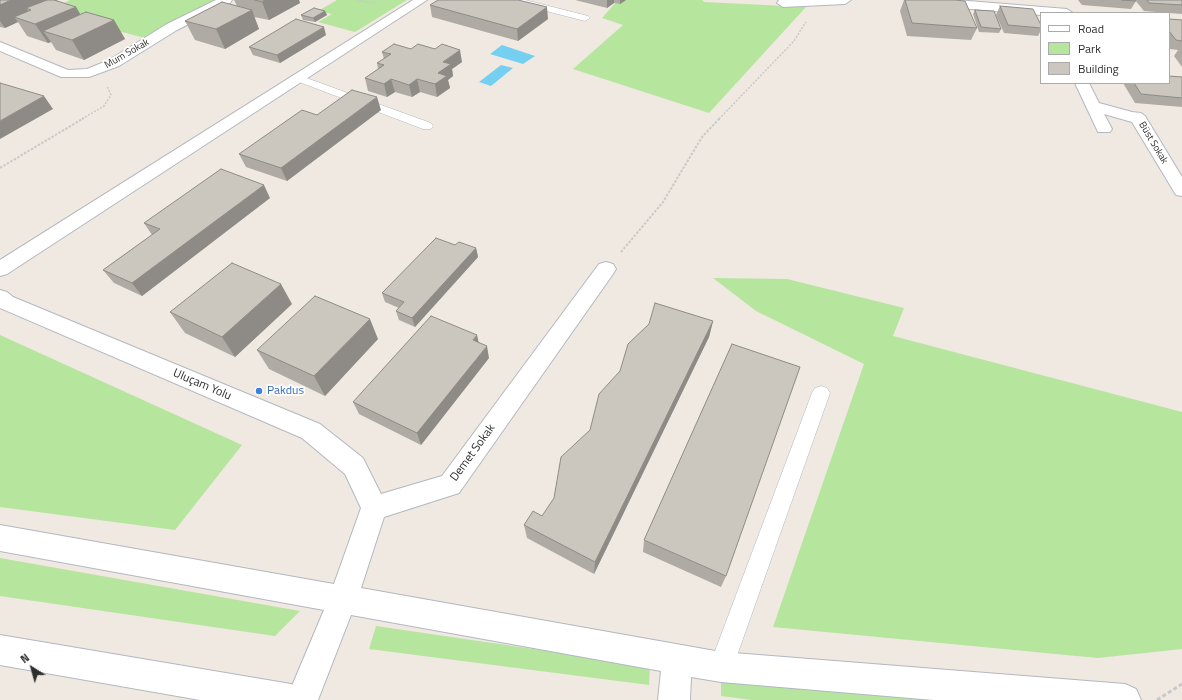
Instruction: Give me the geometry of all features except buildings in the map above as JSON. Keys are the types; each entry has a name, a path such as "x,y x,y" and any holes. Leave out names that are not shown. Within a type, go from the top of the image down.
{"street":[{"name":"Mum Sokak","path":"0,46 66,74 89,73 114,63 172,27 226,0"},
{"path":"0,269 421,0"},
{"path":"783,3 845,0"},
{"path":"912,0 1048,12"},
{"path":"1042,0 1048,12"},
{"path":"1083,84 1104,129"},
{"name":"Büst Sokak","path":"1094,106 1138,117 1182,191"},
{"name":"Demet Sokak","path":"374,508 450,485 606,269"},
{"name":"Uluçam Yolu","path":"2,302 311,431 354,466 374,508"},
{"path":"302,700 343,599 374,508"},
{"path":"0,538 721,667 1125,700"},
{"path":"0,650 291,700"},
{"path":"674,700 677,659"}],"lane":[{"path":"514,0 585,18"},
{"path":"298,78 427,126"},
{"path":"721,667 821,393"}],"path":[{"path":"357,0 376,4"},
{"path":"606,269 663,202 702,137 794,41 803,24 828,1"},
{"path":"0,168 104,106 111,95 106,83 89,73"},
{"path":"1157,700 1182,684"}],"green space":[{"path":"70,0 217,0 145,38 45,12"},
{"path":"337,0 407,0 355,32 318,22 332,14 318,11"},
{"path":"618,0 702,0 704,2 806,7 709,113 573,69 623,25 602,18"},
{"path":"713,278 787,279 904,308 893,336 1182,412 1182,649 1098,658 773,627 864,364 756,311"},
{"path":"0,335 242,445 175,530 0,507"},
{"path":"0,558 300,611 275,636 0,596"},
{"path":"376,626 650,666 649,685 369,649"},
{"path":"721,672 953,700 752,700 721,696"}],"water":[{"path":"502,45 535,56 523,64 490,54"},
{"path":"501,65 513,68 491,86 479,82"}],"place":[{"name":"Pakdus","path":"259,391"}]}
